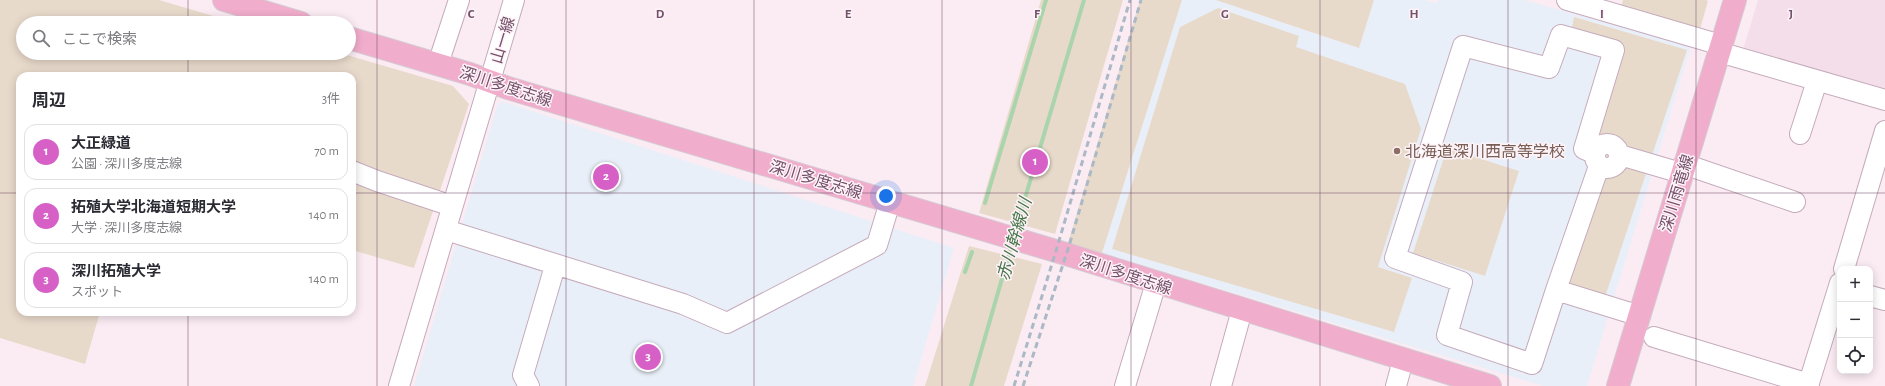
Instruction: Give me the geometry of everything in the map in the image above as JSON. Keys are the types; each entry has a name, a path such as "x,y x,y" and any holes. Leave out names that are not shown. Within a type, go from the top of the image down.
{"main road":[{"path":"224,0 277,16"},
{"name":"深川雨竜線","path":"1618,386 1735,0"},
{"name":"深川多度志線","path":"356,40 490,80 508,88 1066,254 1490,386"}],"street":[{"path":"438,64 459,0"},
{"name":"山一線","path":"399,386 514,0"},
{"path":"1567,0 1589,3 1817,81 1885,100"},
{"path":"1596,160 1532,364 1447,335 1462,282 1394,258 1463,46 1548,68 1561,35 1614,50 1584,149 1596,160 1605,169 1612,168 1618,163 1620,156 1683,169 1794,202"},
{"path":"1800,134 1817,81"},
{"path":"1845,266 1885,131"},
{"path":"356,173 377,182 452,206"},
{"path":"446,230 555,266 683,304 727,323 877,245 890,202"},
{"path":"529,386 523,375 555,266"},
{"path":"1125,386 1156,283"},
{"path":"1556,290 1640,316"},
{"path":"1654,337 1809,385 1837,294"},
{"path":"1873,297 1885,300"},
{"path":"1221,386 1242,310"},
{"path":"1396,386 1404,360"}],"shaded area":[{"path":"0,0 159,0 213,16 16,16 16,60 356,60 356,58 453,86 469,104 414,268 356,251 356,72 16,72 16,316 99,316 85,364 0,338"},
{"path":"1041,0 1123,0 1055,234 979,213"},
{"path":"1140,0 1182,0 1102,253 1068,243"},
{"name":"北海道深川西高等学校","path":"1182,0 1216,0 1359,48 1374,0 1425,0 1437,3 1438,0 1524,0 1691,46 1587,386 1543,386 1102,253"},
{"path":"1216,0 1374,0 1359,48"},
{"path":"1623,0 1708,1 1698,36 1620,9"},
{"path":"1758,0 1885,0 1885,94 1743,50"},
{"path":"1218,8 1299,36 1296,47 1405,84 1421,129 1378,267 1412,278 1394,332 1112,249 1180,27"},
{"path":"1574,17 1687,50 1605,297 1563,284 1612,137 1593,133 1621,46 1571,32"},
{"path":"501,101 954,248 913,386 414,386 497,106"},
{"path":"1447,148 1519,171 1485,276 1413,253"},
{"path":"969,246 1042,264 1004,386 925,386"}],"waterway":[{"path":"985,203 1046,0"},
{"name":"赤川幹線川","path":"1015,232 1084,0"},
{"name":"赤川幹線川","path":"971,386 1012,244"},
{"path":"965,272 972,252"}],"railway":[{"path":"1014,386 1056,251 1130,0"},
{"path":"1023,386 1069,246 1141,0"}],"place":[{"name":"北海道深川西高等学校","path":"1397,151"},
{"name":"大正緑道","path":"1035,162"},
{"name":"拓殖大学北海道短期大学","path":"606,177"},
{"name":"深川拓殖大学","path":"648,357"}]}
